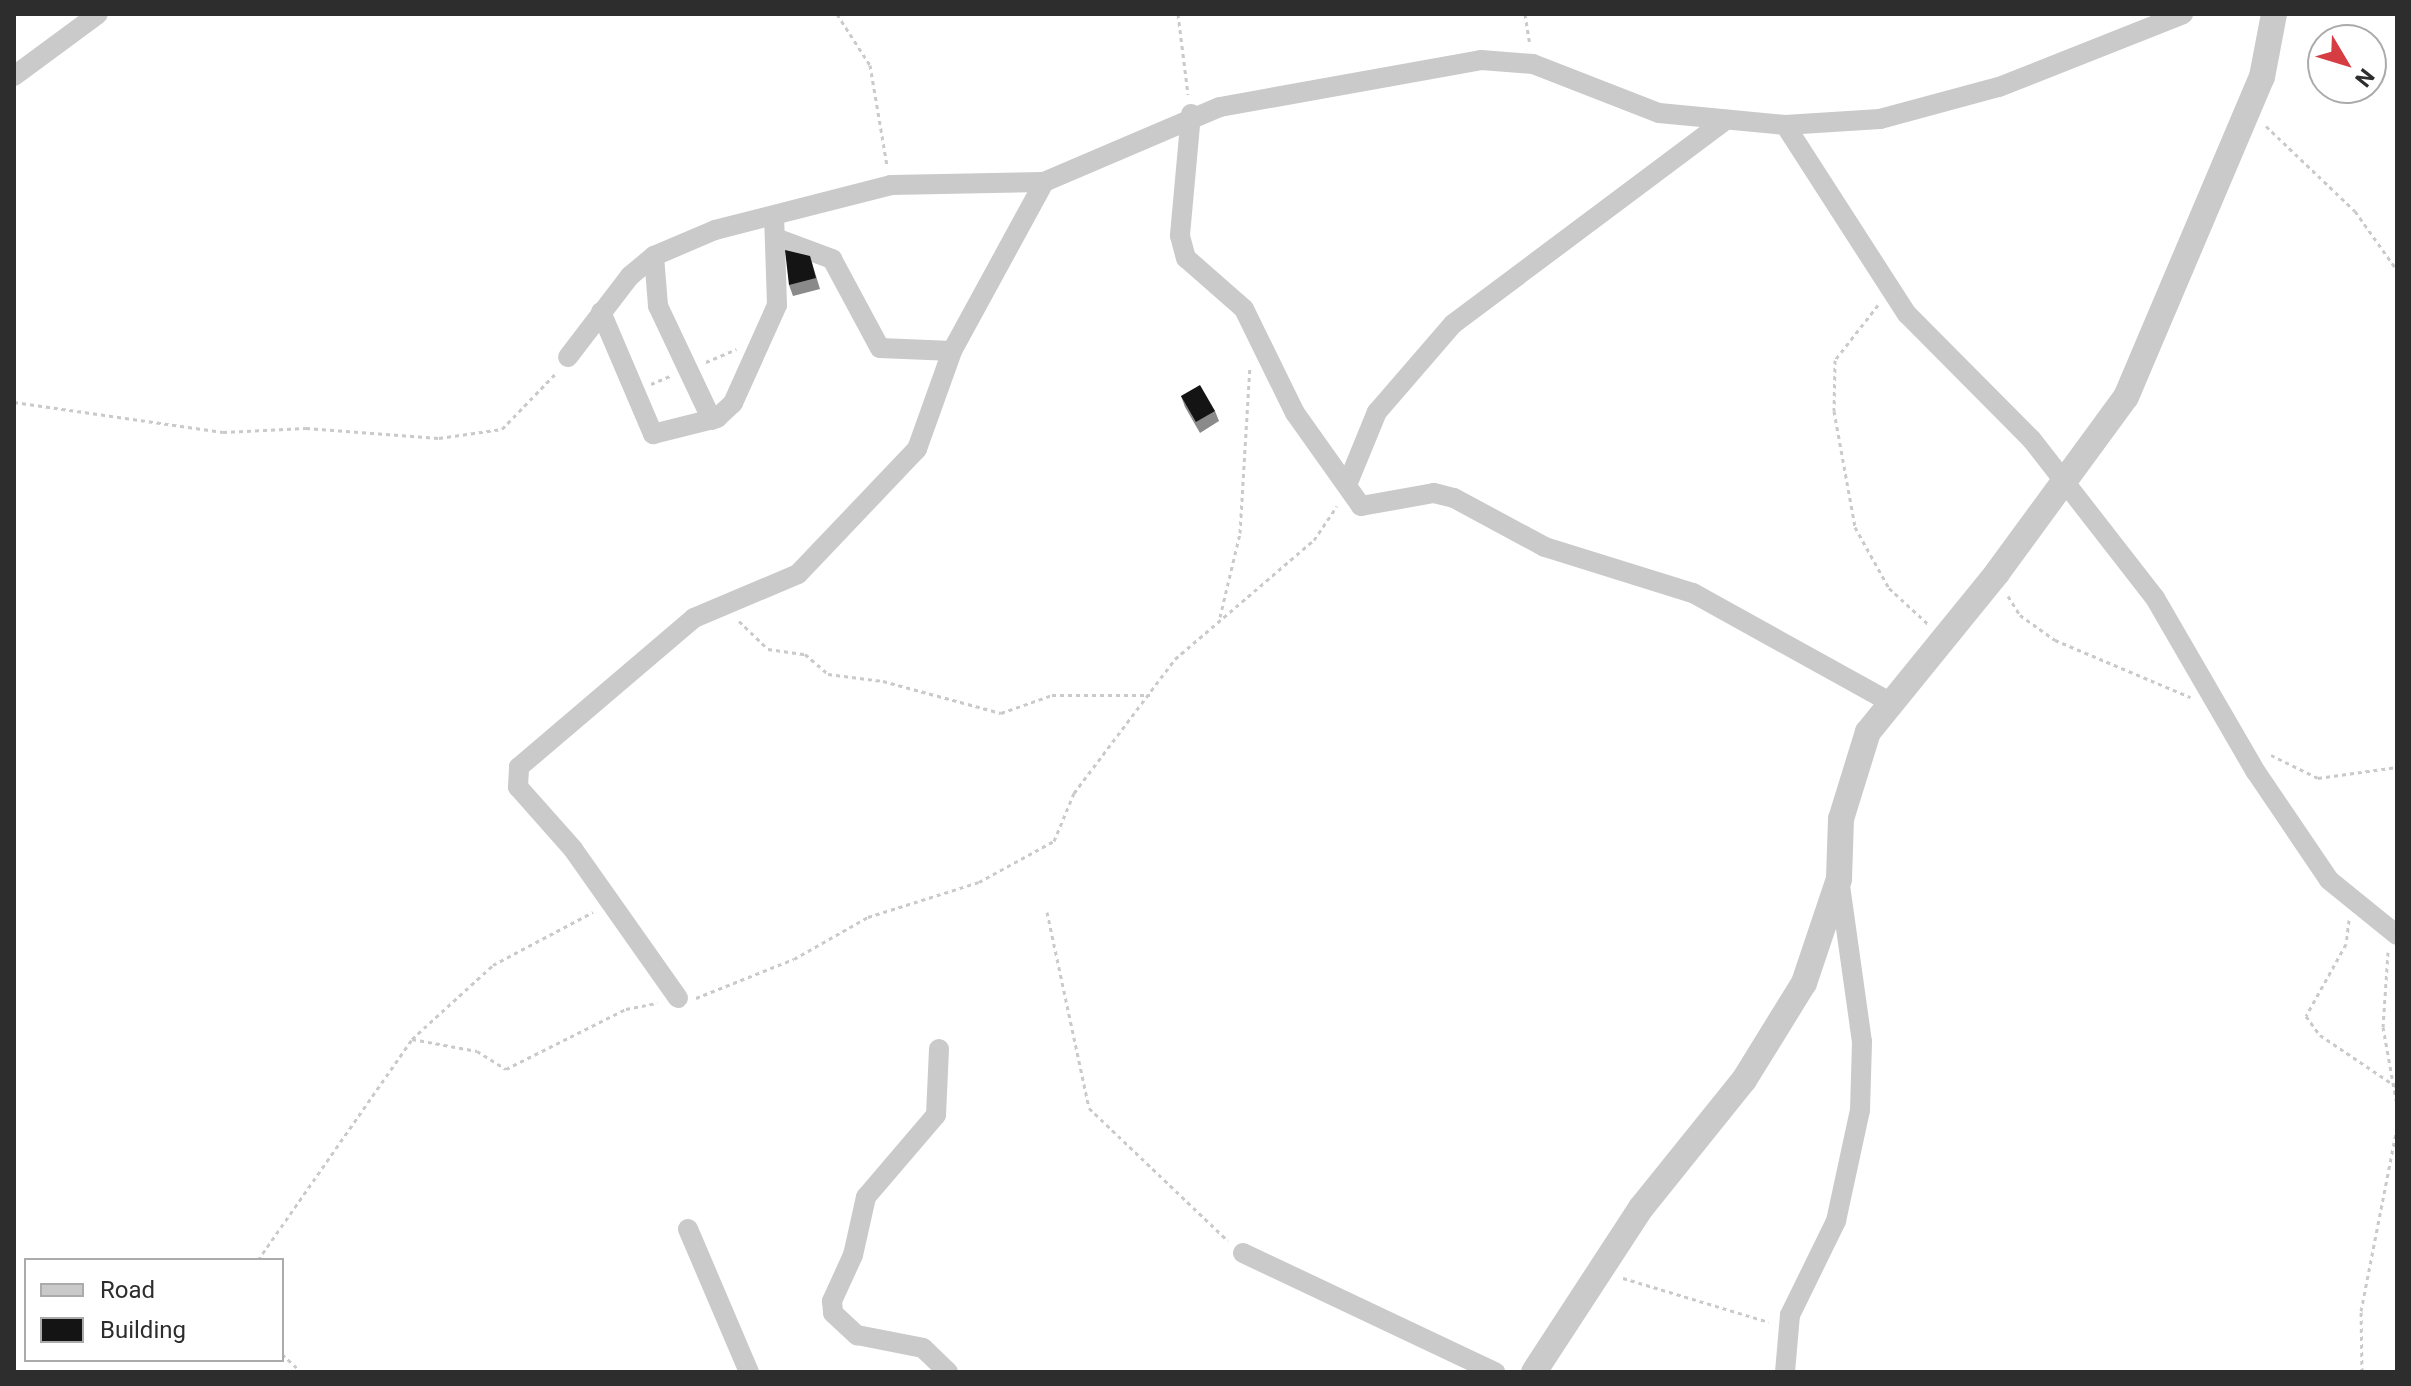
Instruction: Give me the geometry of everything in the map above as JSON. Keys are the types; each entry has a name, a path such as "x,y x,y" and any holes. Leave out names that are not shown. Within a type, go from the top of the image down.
{"street":[{"path":"14,76 98,14"},
{"path":"568,357 601,312 654,256 715,230 891,185 1044,182 1191,114 1481,60 1533,64 1634,107 1785,125 1944,106 2154,20 2183,14"},
{"path":"1534,1372 1601,1271 1780,1027 1815,956 1839,879 1851,769 1890,702 1997,573 2063,485 2139,373 2249,109 2274,14"},
{"path":"1191,114 1180,236 1186,258 1207,283 1234,297 1258,336 1295,413 1347,485 1371,509 1434,493 1454,498 1545,547 1693,593 1890,702"},
{"path":"1347,485 1377,412 1453,324 1726,120"},
{"path":"1785,125 1891,294 2009,415 2176,628 2235,737 2344,897 2394,933"},
{"path":"678,998 611,903 518,787 519,767 682,627 798,574 917,449 952,351 1044,182"},
{"path":"601,312 633,392 658,437 712,420 733,403 765,336 780,287 774,216"},
{"path":"778,239 832,259 880,348 952,351"},
{"path":"654,256 658,306 712,420"},
{"path":"1785,1372 1788,1327 1836,1221 1860,1110 1860,1029 1839,879"},
{"path":"939,1049 936,1115 866,1197 853,1255 832,1301 833,1313 857,1335 923,1348 948,1372"},
{"path":"688,1229 749,1372"},
{"path":"1243,1253 1407,1337 1495,1372"}],"path":[{"path":"837,14 874,77 891,185"},
{"path":"1178,14 1191,114"},
{"path":"1525,14 1533,64"},
{"path":"2249,109 2355,211 2397,270"},
{"path":"1891,294 1842,343 1831,374 1834,411 1857,532 1889,588 1943,636"},
{"path":"633,392 765,336"},
{"path":"1220,619 1240,533 1249,373 1258,336"},
{"path":"14,402 223,432 306,428 439,438 519,420 568,357"},
{"path":"412,1039 477,1051 506,1069 626,1009 678,998 701,998 794,959 868,917 937,900 1054,841 1074,793 1187,645 1314,540 1347,485"},
{"path":"1997,573 2014,607 2040,631 2221,714"},
{"path":"720,608 768,649 805,654 828,674 883,681 975,708 1009,713 1052,695 1150,695"},
{"path":"2235,737 2318,778 2397,767"},
{"path":"2344,897 2350,933 2306,1016 2320,1035 2395,1086"},
{"path":"259,1258 412,1039 493,965 611,903"},
{"path":"1047,912 1089,1108 1243,1253"},
{"path":"2394,933 2382,983 2397,1105"},
{"path":"2362,1372 2361,1311 2397,1127"},
{"path":"1601,1271 1788,1327"},
{"path":"284,1356 301,1372"}],"building":[{"path":"785,250 810,256 816,278 789,285"},
{"path":"1200,385 1215,411 1196,422 1181,396"}]}
